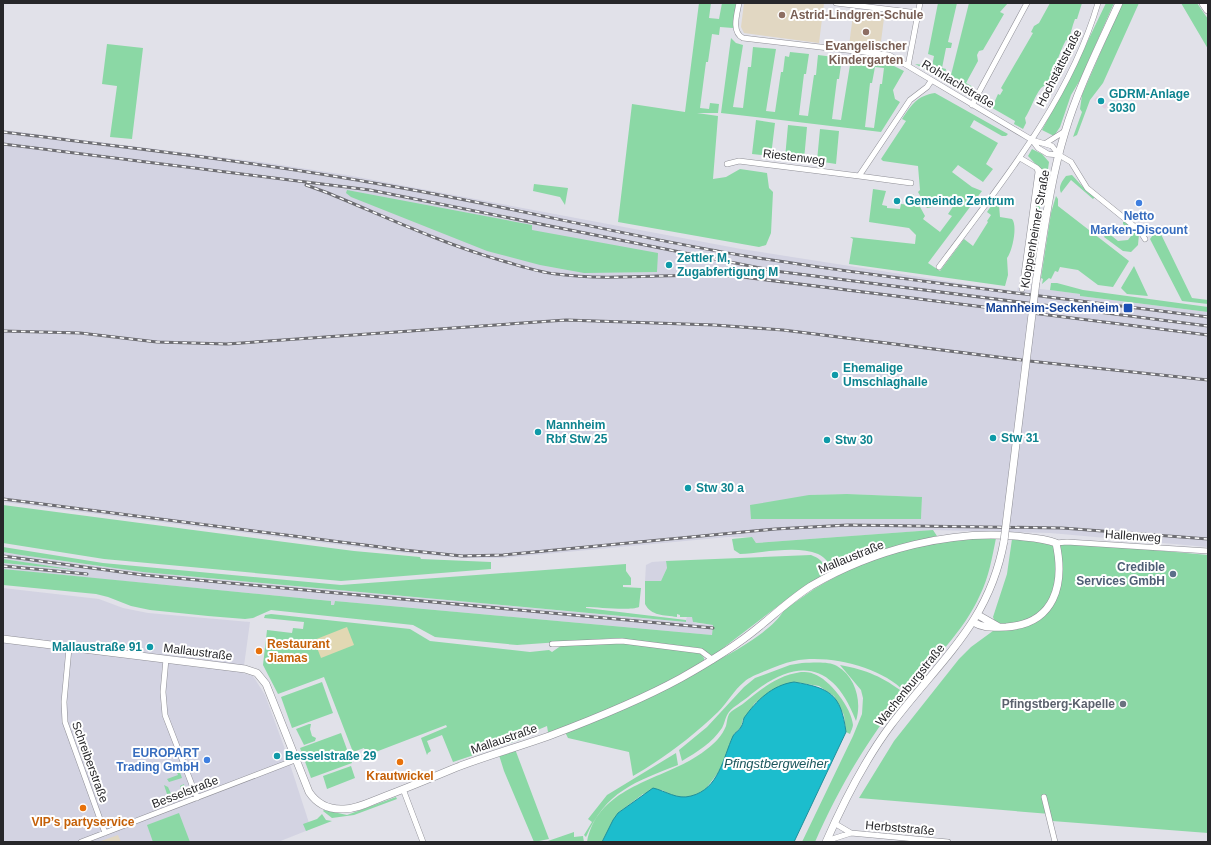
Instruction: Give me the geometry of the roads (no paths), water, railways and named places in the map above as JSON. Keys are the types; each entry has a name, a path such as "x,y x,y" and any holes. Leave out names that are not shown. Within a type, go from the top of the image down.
{"highway":[{"path":"1204,3 1208,9"}],"street":[{"name":"Rohrlachstraße","path":"739,3 736,31 738,35 743,38 889,55 1032,140 1052,146 1059,155"},
{"path":"836,3 918,13"},
{"path":"908,66 920,3"},
{"path":"972,105 1027,3"},
{"name":"Hochstättstraße","path":"939,267 1032,140 1088,37 1098,3"},
{"name":"Kloppenheimer Straße","path":"1004,541 1036,282 1051,189 1065,132 1081,88 1119,3"},
{"path":"859,176 910,100 928,87 931,81"},
{"path":"1046,144 1065,132"},
{"name":"Rohrlachstraße","path":"1032,140 1038,148 1048,154 1059,155"},
{"path":"1059,155 1071,162 1087,188 1140,231 1145,239"},
{"path":"1020,158 1044,174"},
{"name":"Riestenweg","path":"726,164 739,161 911,183"},
{"path":"1022,289 1037,184 1037,168"},
{"name":"Mallaustraße","path":"3,639 245,669 259,674 266,684 308,792 317,803 329,808 350,809 494,753 547,737 612,711 662,688 713,660 751,634 775,612 811,587 836,573 877,557 926,542 961,535 988,534 1020,536 1051,540 1056,543"},
{"name":"Wachenburgstraße","path":"826,842 856,779 883,736 978,615 992,587 1000,564 1004,541"},
{"name":"Hallenweg","path":"1056,543 1067,542 1208,551"},
{"path":"973,622 983,628 1023,624 1034,619 1050,605 1058,588 1060,576 1056,543"},
{"path":"978,615 999,627"},
{"path":"552,644 622,640 701,651 713,660"},
{"name":"Schreiberstraße","path":"69,648 64,702 65,722 105,833"},
{"path":"166,659 163,692 165,715 196,798"},
{"name":"Besselstraße","path":"82,842 295,760"},
{"path":"403,789 423,842"},
{"path":"1044,797 1055,842"},
{"path":"833,825 841,835"},
{"name":"Herbststraße","path":"833,825 851,833"},
{"name":"Herbststraße","path":"826,842 841,835 851,833 948,842"}],"water":[{"name":"Pfingstbergweiher","path":"794,682 817,687 832,695 841,709 846,732 794,842 602,842 618,813 653,788 676,796 686,797 700,792 708,787 719,772 733,736 742,725 744,718 765,695 779,686"}],"railway":[{"path":"3,132 290,169 431,193 706,249 809,266 1208,317"},
{"path":"3,144 370,190 775,271 1208,326"},
{"path":"306,185 458,247 530,269 549,273 601,277 691,275 735,276 1208,335"},
{"path":"3,331 80,333 157,342 227,344 566,320 714,325 783,330 1029,361 1208,380"},
{"path":"3,499 462,556 503,555 775,529 848,525 1062,528 1208,539"},
{"path":"3,556 143,575 713,628"},
{"path":"3,566 87,574"}],"place":[{"name":"Astrid-Lindgren-Schule","path":"782,15"},
{"name":"Evangelischer Kindergarten","path":"866,32"},
{"name":"GDRM-Anlage 3030","path":"1101,101"},
{"name":"Gemeinde Zentrum","path":"897,201"},
{"name":"Netto Marken-Discount","path":"1139,203"},
{"name":"Zettler M, Zugabfertigung M","path":"669,265"},
{"name":"Mannheim-Seckenheim","path":"1128,308"},
{"name":"Ehemalige Umschlaghalle","path":"835,375"},
{"name":"Mannheim Rbf Stw 25","path":"538,432"},
{"name":"Stw 31","path":"993,438"},
{"name":"Stw 30","path":"827,440"},
{"name":"Stw 30 a","path":"688,488"},
{"name":"Credible Services GmbH","path":"1173,574"},
{"name":"Mallaustraße 91","path":"150,647"},
{"name":"Restaurant Jiamas","path":"259,651"},
{"name":"Pfingstberg-Kapelle","path":"1123,704"},
{"name":"Besselstraße 29","path":"277,756"},
{"name":"EUROPART Trading GmbH","path":"207,760"},
{"name":"Krautwickel","path":"400,762"},
{"name":"VIP’s partyservice","path":"83,808"}]}
